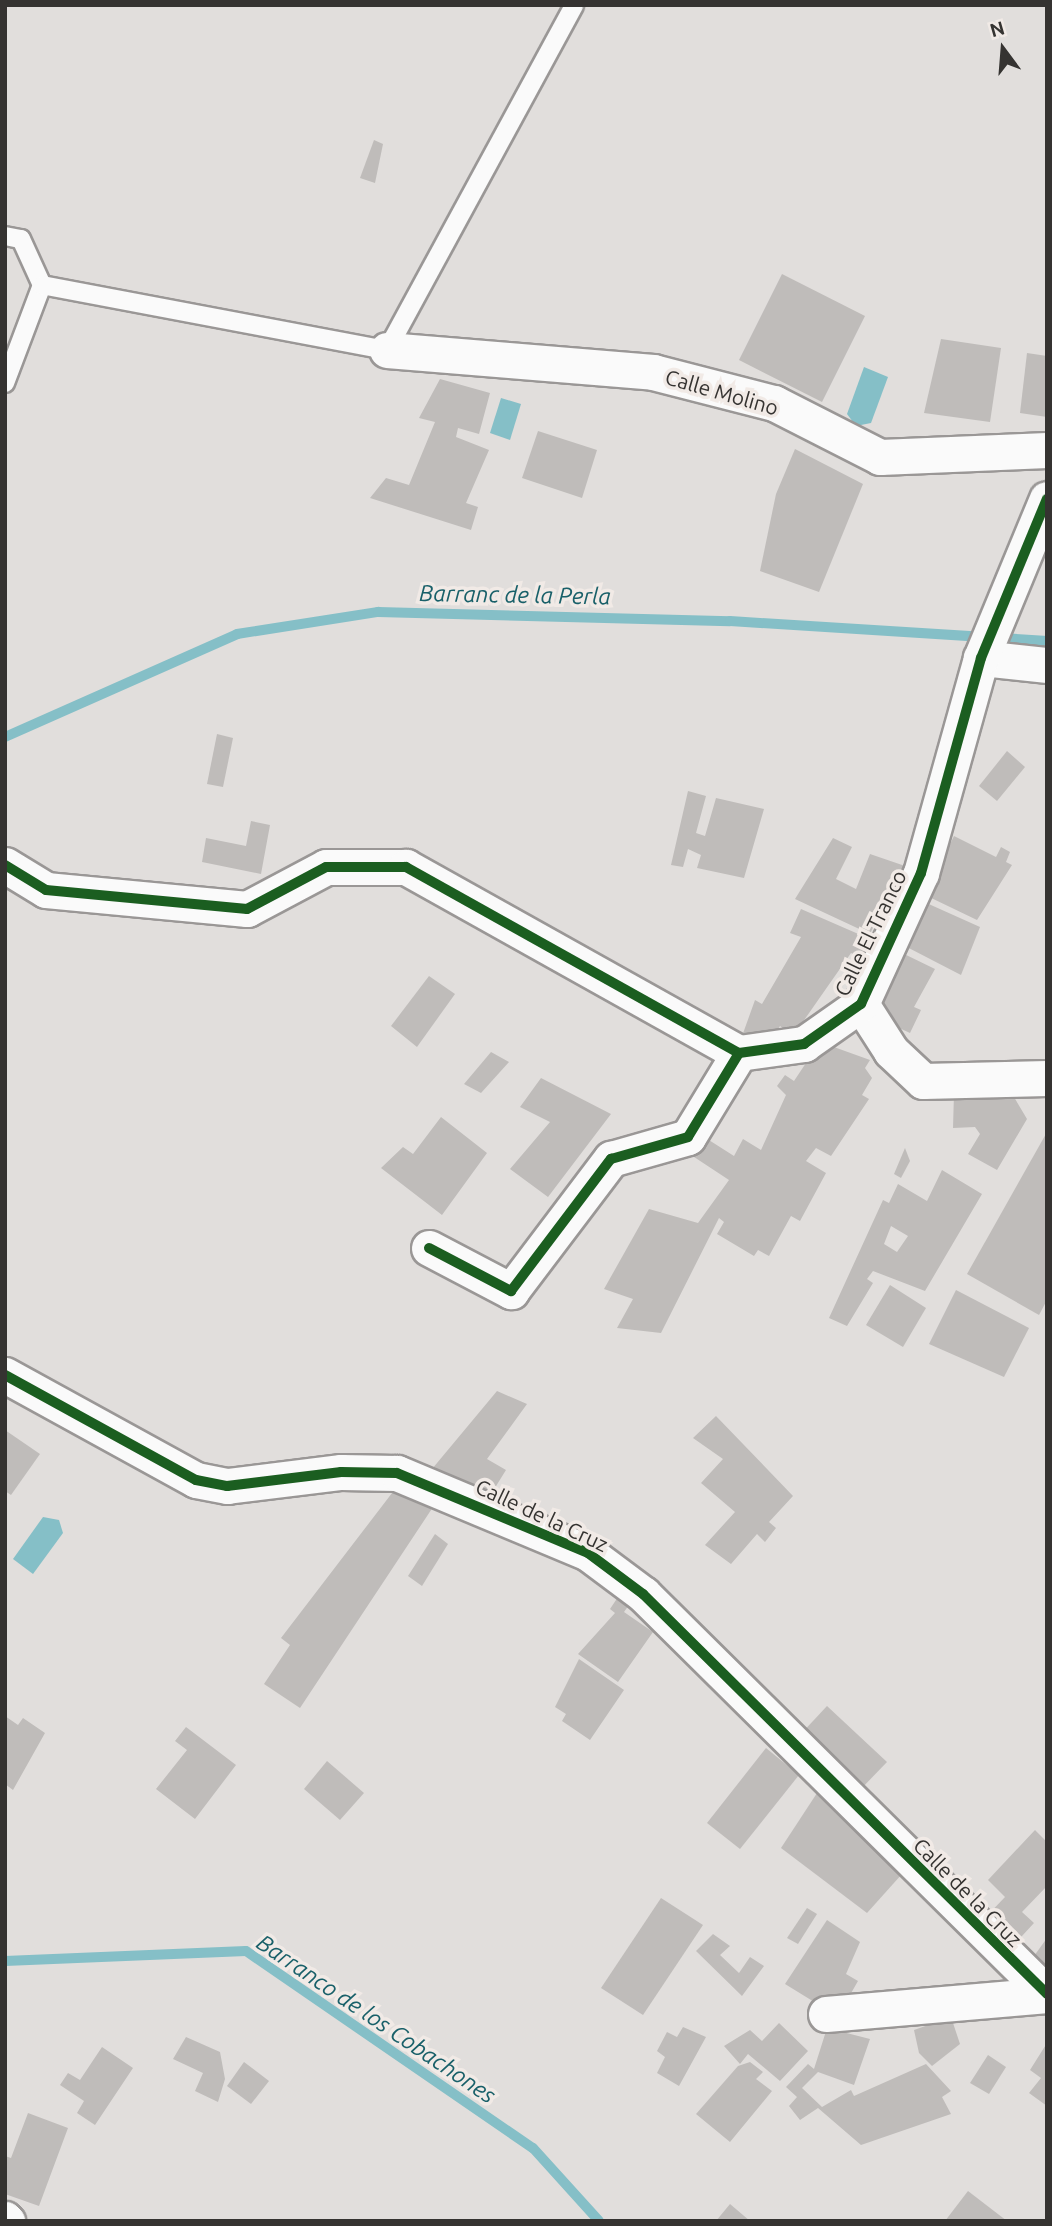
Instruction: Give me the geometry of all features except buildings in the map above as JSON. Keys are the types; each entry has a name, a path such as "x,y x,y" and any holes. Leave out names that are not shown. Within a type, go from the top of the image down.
{"street":[{"name":"Calle Molino","path":"387,350 653,372 774,403 880,457 1047,450"},
{"name":"Calle El Tranco","path":"739,1054 804,1044 861,1004 922,873 981,657 1047,499"},
{"path":"981,657 1047,665"},
{"path":"5,865 46,890 247,909 326,867 406,867 739,1054 688,1137 611,1159 511,1291 429,1248"},
{"path":"861,1004 891,1051 923,1081 1047,1078"},
{"name":"Calle de la Cruz","path":"5,1375 196,1480 227,1486 341,1472 397,1474 588,1553 643,1594 1047,1995"},
{"path":"826,2014 1047,1995"}],"lane":[{"path":"42,285 387,350 574,5"},
{"path":"5,236 21,239 42,285 5,383"}],"water":[{"path":"864,367 888,377 871,423 856,426 847,414"},
{"path":"501,398 521,404 510,440 490,433"},
{"path":"43,1517 59,1520 63,1533 33,1574 13,1559"}],"waterway":[{"name":"Barranc de la Perla","path":"5,737 237,634 378,612 730,621 1047,641"},
{"name":"Barranco de los Cobachones","path":"5,1961 246,1951 533,2148 599,2221"}],"cycle path":[{"path":"429,1248 511,1291 611,1159 688,1137 739,1053 804,1044 861,1004 921,873 981,658 1047,499"},
{"path":"5,865 46,890 247,909 326,867 406,867 739,1053"},
{"path":"5,1375 196,1480 227,1486 341,1472 397,1473 588,1553 643,1594 1047,1994"}]}
